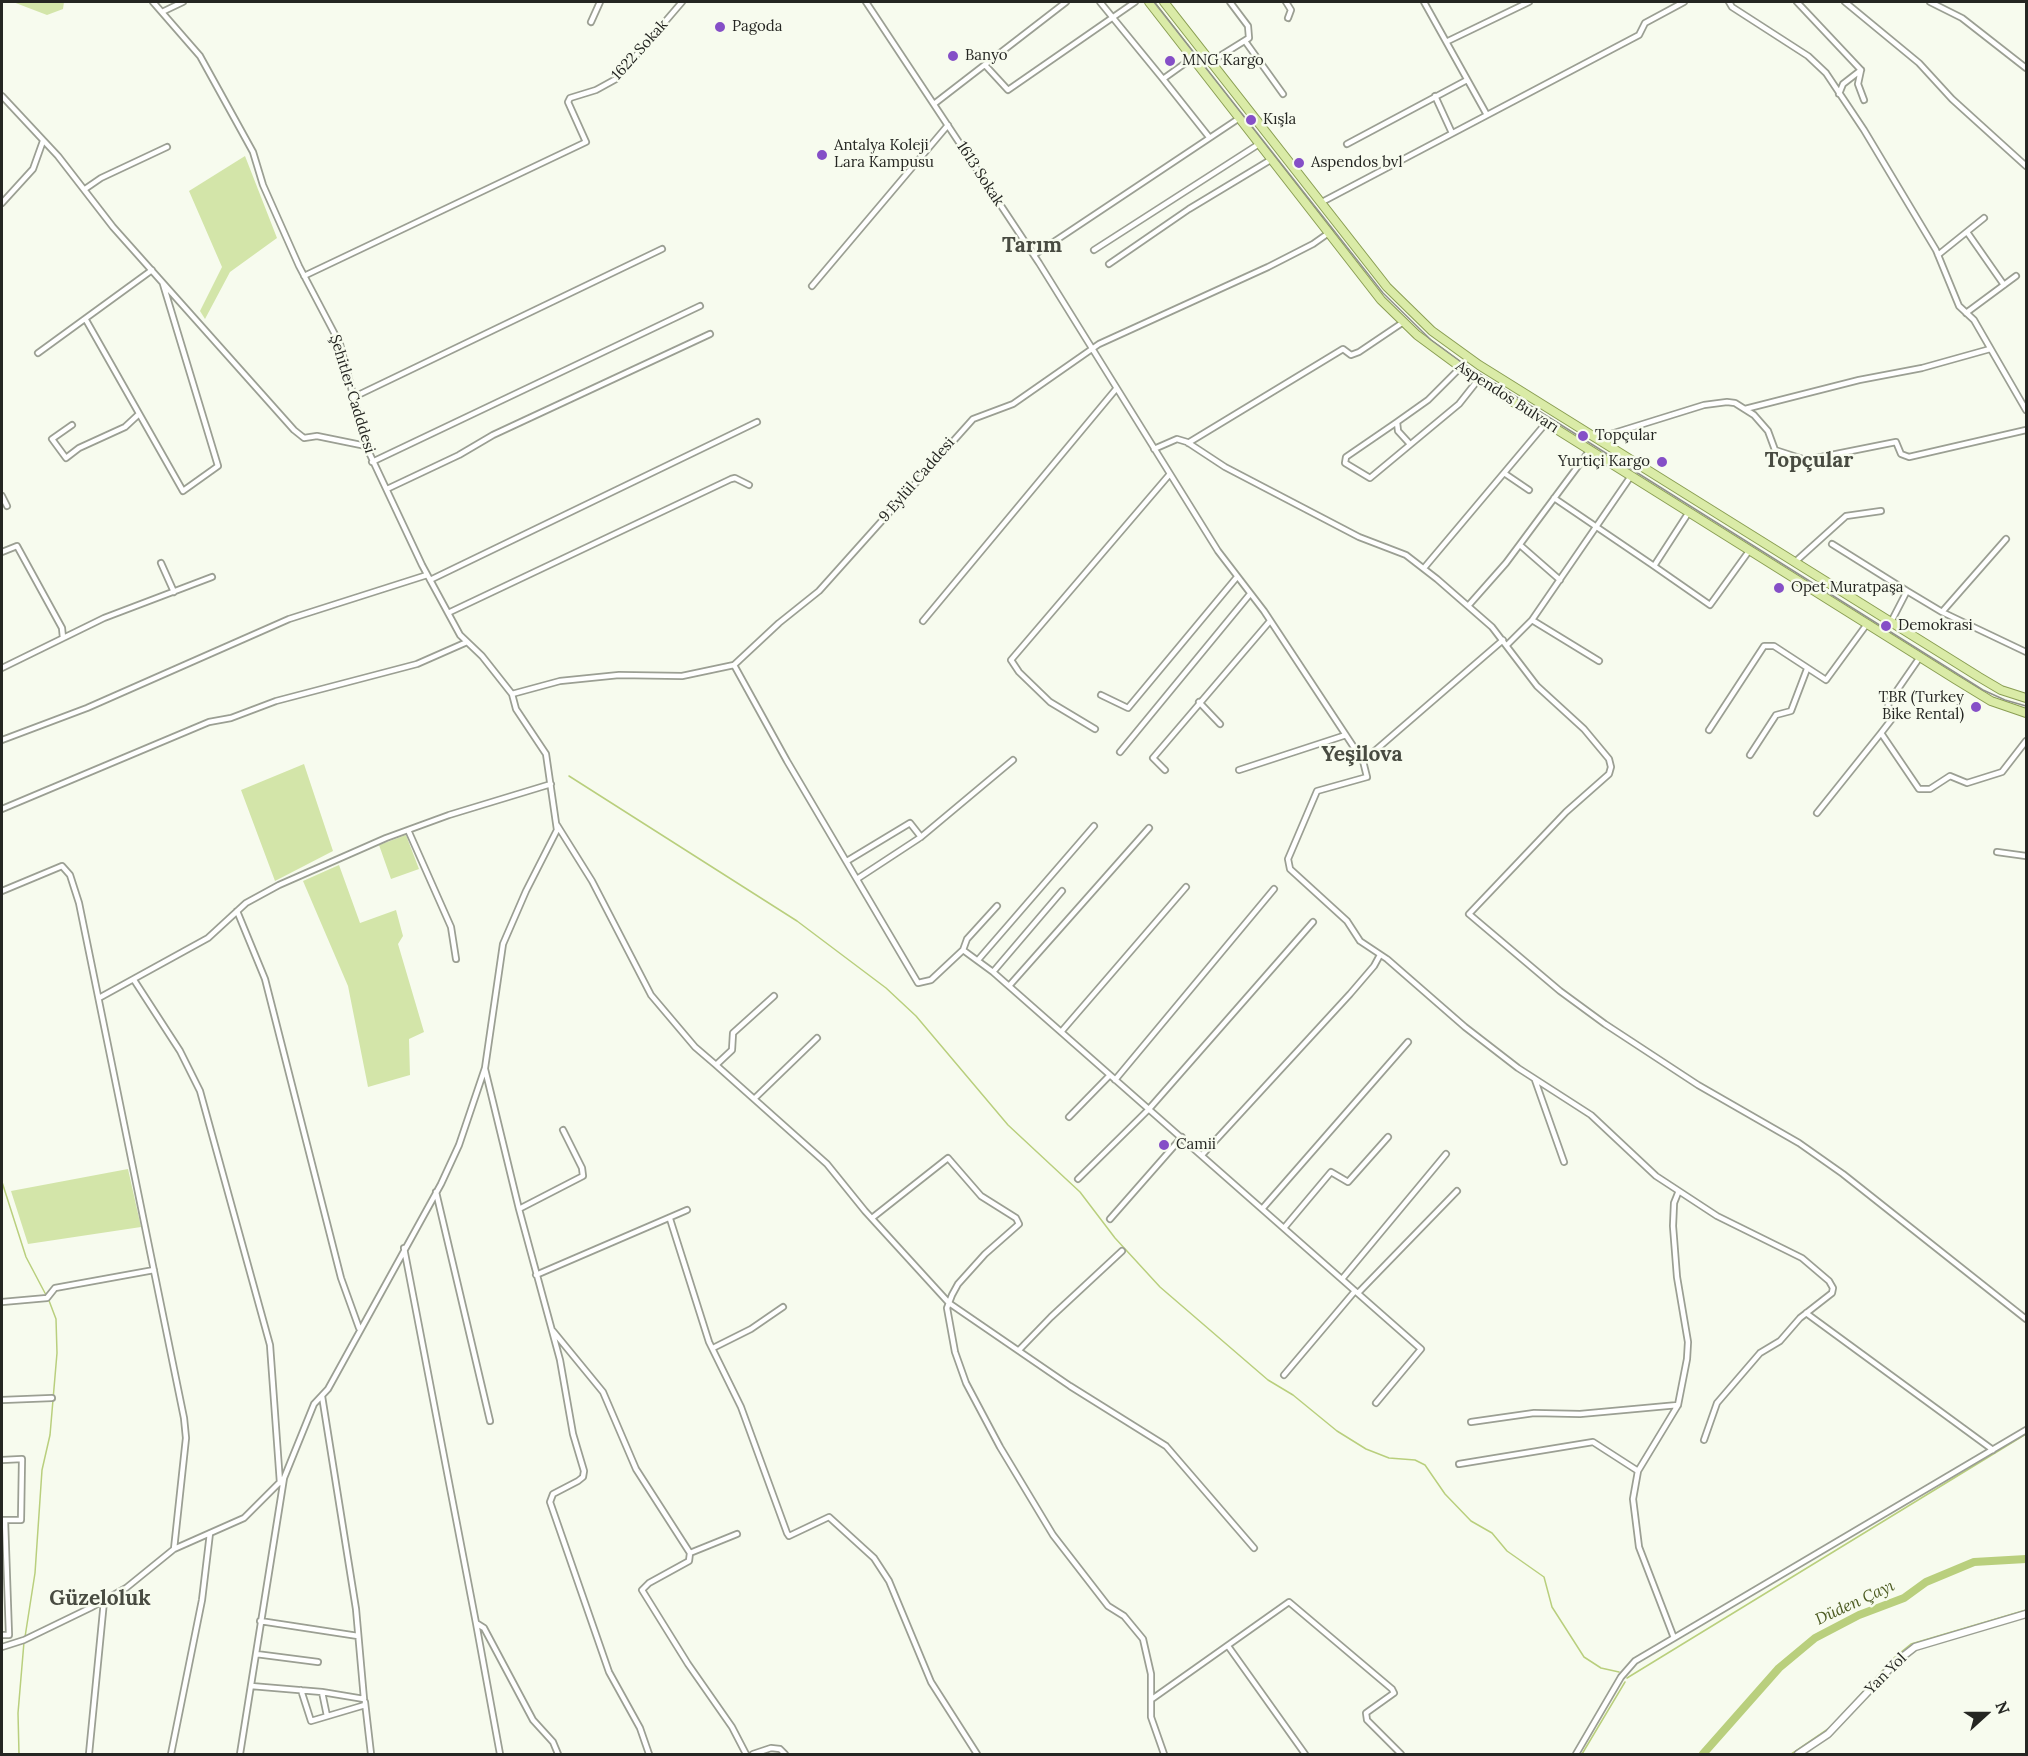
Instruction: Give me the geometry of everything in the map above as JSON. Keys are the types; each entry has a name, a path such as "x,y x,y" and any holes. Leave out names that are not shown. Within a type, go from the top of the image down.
{"main road":[{"name":"Aspendos Bulvarı","path":"1149,2 1381,300 1402,323 1478,380 1867,624 1991,701 2026,713"},
{"name":"Aspendos Bulvarı","path":"1164,2 1388,288 1432,331 1479,365 2001,690 2026,698"}],"street":[{"name":"Şehitler Cadddesi","path":"153,2 200,56 253,152 263,185 304,276 340,344 372,462 430,580 460,635 512,694 516,709 546,754 557,825"},
{"path":"162,12 183,2"},
{"path":"591,22 600,2"},
{"name":"1622 Sokak","path":"304,276 586,142 568,102 570,98 596,90 616,80 682,2"},
{"name":"1613 Sokak","path":"866,2 1034,255 1169,475 1363,761"},
{"path":"934,104 1066,2"},
{"path":"1100,2 1209,137"},
{"path":"985,65 1008,90 1135,2"},
{"path":"1212,61 1249,38 1248,26 1230,2"},
{"path":"1286,2 1291,10 1288,18"},
{"path":"1424,2 1448,41 1487,115"},
{"path":"1448,41 1529,2"},
{"path":"1322,202 1639,35 1645,23 1684,2"},
{"path":"1729,2 1732,7 1808,56 1827,74 1864,130 1938,255 1959,306 1974,320 2026,410"},
{"path":"1797,2 1861,70"},
{"path":"1845,2 1919,63 1952,99 2026,166"},
{"path":"1930,2 1962,18 2026,68"},
{"path":"1245,41 1283,94"},
{"path":"1163,79 1191,58"},
{"path":"1839,94 1843,84 1861,70"},
{"path":"1861,70 1858,84 1864,100"},
{"path":"1347,144 1467,80"},
{"path":"2,96 85,189 163,283 304,438 317,436 366,446"},
{"path":"1435,96 1452,133"},
{"path":"1034,255 1238,118"},
{"path":"812,286 948,125"},
{"path":"2,203 33,169 43,141"},
{"path":"1094,250 1259,144"},
{"path":"85,189 101,178 167,147"},
{"path":"1109,264 1189,209 1272,159"},
{"path":"1938,255 1984,218"},
{"name":"9 Eylül Caddesi","path":"734,665 779,622 819,591 973,419 1013,404 1093,348 1258,272 1313,244 1330,232"},
{"path":"1967,232 2004,285"},
{"path":"354,397 662,249"},
{"path":"38,353 152,270"},
{"path":"1966,313 2016,276"},
{"path":"86,320 183,491 218,466 163,283"},
{"path":"372,462 700,306"},
{"path":"1188,444 1343,349 1351,355 1359,352 1402,323"},
{"path":"387,489 459,455 493,435 710,334"},
{"path":"1745,409 1859,380 1922,368 1990,349"},
{"path":"1460,368 1428,400 1346,457 1345,463 1370,478 1459,404 1478,380"},
{"path":"923,621 1116,388"},
{"path":"1598,438 1704,405 1727,402 1735,403 1754,415 1768,431 1775,450 1806,460 1896,442 1901,454 1909,456 2026,430"},
{"path":"72,425 52,439 66,458 79,448 125,427 139,414"},
{"path":"430,580 757,422"},
{"path":"1397,422 1398,431 1409,444"},
{"path":"1424,568 1546,422"},
{"path":"1154,449 1177,439 1225,467 1359,537 1406,555 1468,606 1503,640 1537,686 1584,729 1609,759 1611,767 1609,774 1566,812 1469,914 1560,991 1605,1024 1698,1085 1798,1143 1843,1174 2026,1319"},
{"path":"1468,606 1520,545 1590,450"},
{"path":"1504,473 1529,490"},
{"path":"1095,729 1050,702 1019,672 1011,660 1169,475"},
{"path":"1507,645 1532,620 1631,475"},
{"path":"448,613 730,479 735,478 749,485"},
{"path":"2,496 7,506"},
{"path":"1554,498 1710,605 1750,550"},
{"path":"1795,562 1846,516 1881,511"},
{"path":"1654,566 1689,512"},
{"path":"1942,612 2006,539"},
{"path":"1832,544 1942,612 2026,652"},
{"path":"1520,545 1560,580"},
{"path":"2,552 17,546 62,628 63,638"},
{"path":"161,562 174,592"},
{"path":"2,740 87,708 289,619 428,574"},
{"path":"2,668 104,618 212,577"},
{"path":"1101,695 1128,708 1237,577"},
{"path":"1891,622 1907,591"},
{"path":"1120,752 1250,594"},
{"path":"1532,620 1599,662"},
{"path":"1165,770 1153,758 1270,621"},
{"path":"1709,730 1764,646 1774,646 1826,680 1867,624"},
{"path":"1503,640 1363,761 1367,777 1317,791 1291,852 1288,865 1347,921 1354,936 1380,954 1465,1028 1535,1080 1591,1114 1656,1176 1678,1193 1738,1227 1792,1252 1829,1281 1833,1288 1832,1293 1806,1313 1780,1341 1760,1353 1717,1402 1704,1440"},
{"path":"2,809 209,722 231,718 276,701 417,664 467,642"},
{"path":"1816,813 1895,716 1888,706 1889,702 1920,657"},
{"path":"512,694 560,681 619,675 682,676 734,665 754,704 918,983 931,980 963,950 967,939 998,906"},
{"path":"1750,755 1776,715 1791,711 1807,669"},
{"path":"1199,702 1221,724"},
{"path":"1881,733 1919,789 1930,789 1950,776 1967,783 2002,772 2026,741"},
{"path":"1239,770 1346,735"},
{"path":"857,879 921,837 1013,760"},
{"path":"99,998 208,938 237,911 279,885 365,846 408,830 551,784"},
{"path":"847,861 909,823 921,837"},
{"path":"557,825 592,881 651,995 695,1047 827,1164 872,1218 949,1303 1166,1446 1254,1548"},
{"path":"2,1647 22,1641 126,1588 174,1549 244,1518 282,1481 314,1404 322,1396 436,1192 459,1145 485,1068 503,944 526,891 553,842 557,825"},
{"path":"978,960 1094,826"},
{"path":"1009,986 1149,828"},
{"path":"408,830 451,927 456,959"},
{"path":"1997,852 2026,856"},
{"path":"2,891 62,866 74,883 171,1346 186,1438 174,1549"},
{"path":"1061,1032 1186,887"},
{"path":"1114,1080 1274,889"},
{"path":"993,972 1062,891"},
{"path":"237,911 265,979 341,1278 359,1328"},
{"path":"1078,1179 1149,1109 1313,922"},
{"path":"963,950 993,972 1421,1349 1376,1403"},
{"path":"1203,1155 1350,994 1380,954"},
{"path":"134,980 180,1051 200,1091 270,1345 282,1481 240,1755"},
{"path":"716,1065 732,1050 733,1033 774,996"},
{"path":"755,1098 816,1038"},
{"path":"1262,1209 1408,1042"},
{"path":"485,1068 519,1209 560,1360 573,1434 584,1471 580,1479 554,1494 550,1502 609,1672 640,1728 649,1755"},
{"path":"1069,1117 1110,1075"},
{"path":"1535,1080 1564,1162"},
{"path":"519,1209 583,1176 582,1168 563,1130"},
{"path":"1110,1219 1182,1137"},
{"path":"1284,1228 1331,1172 1348,1182 1389,1137"},
{"path":"1342,1279 1446,1154"},
{"path":"872,1218 948,1158 981,1196 1016,1218 1019,1224 985,1254 958,1284 949,1303 949,1325 966,1383 1015,1475 1053,1535 1108,1606 1125,1616 1143,1639 1148,1653 1152,1699 1151,1718 1164,1755"},
{"path":"1284,1375 1357,1292 1457,1191"},
{"path":"436,1192 490,1421"},
{"path":"1674,1638 1637,1538 1633,1499 1638,1471 1678,1405 1688,1342 1674,1245 1674,1203 1678,1193"},
{"path":"536,1275 687,1210"},
{"path":"670,1219 713,1348 741,1407 787,1533 789,1536 829,1517 874,1558 889,1581 931,1682 976,1755"},
{"path":"404,1248 500,1755"},
{"path":"1019,1350 1122,1251"},
{"path":"2,1302 47,1298 55,1288 154,1270"},
{"path":"713,1348 751,1329 783,1307"},
{"path":"1806,1313 1993,1450"},
{"path":"551,1328 603,1392 636,1469 690,1553 689,1561 649,1583 642,1590 688,1664 732,1727 746,1755"},
{"path":"322,1396 358,1636 371,1755"},
{"path":"2,1400 52,1398"},
{"path":"1471,1422 1534,1413 1580,1414 1678,1405"},
{"path":"1576,1755 1626,1670 1674,1638 1792,1571 2026,1430"},
{"path":"1459,1464 1593,1442 1638,1471"},
{"path":"2,1460 22,1460 21,1520 3,1520 9,1635 2,1635"},
{"path":"171,1755 202,1600 210,1533"},
{"path":"690,1553 737,1533"},
{"path":"89,1755 104,1601"},
{"path":"1152,1699 1289,1602 1392,1689 1394,1693 1366,1713 1373,1728 1401,1755"},
{"name":"Yan Yol","path":"1798,1755 1828,1734 1897,1661 1914,1647 2026,1614"},
{"path":"261,1621 358,1636"},
{"path":"476,1623 484,1628 533,1720 553,1742 558,1755"},
{"path":"1228,1646 1305,1755"},
{"path":"256,1654 318,1662"},
{"path":"251,1686 322,1692 364,1702"},
{"path":"301,1690 311,1720 364,1702"},
{"path":"322,1692 327,1716"},
{"path":"753,1755 771,1748 780,1749 785,1755"}],"green space":[{"path":"13,2 64,2 63,9 47,15"},
{"path":"245,156 277,238 230,272 205,319 200,311 222,267 189,191"},
{"path":"304,764 333,851 275,881 241,790"},
{"path":"406,835 419,869 391,879 379,845"},
{"path":"339,865 360,923 396,910 403,936 398,944 424,1032 409,1039 410,1075 368,1087 348,986 303,881"},
{"path":"128,1169 141,1227 28,1244 11,1191"}],"waterway":[{"path":"569,776 797,921 886,988 916,1016 1008,1125 1080,1192 1115,1238 1160,1287 1268,1380 1293,1395 1337,1431 1366,1449 1389,1458 1415,1460 1425,1465 1445,1494 1471,1521 1492,1533 1507,1551 1544,1577 1552,1607 1584,1657 1601,1668 1619,1672"},
{"path":"2,1182 26,1257 46,1295"},
{"path":"25,1637 35,1573 42,1470 50,1435 57,1353 56,1319 48,1298"},
{"path":"1627,1678 2026,1434"},
{"name":"Düden Çayı","path":"1703,1754 1779,1668 1815,1638 1859,1615 1904,1598 1926,1582 1974,1562 2026,1559"},
{"path":"1839,1718 1895,1657 1911,1644 2026,1610"},
{"path":"19,1754 18,1713 24,1642"},
{"path":"1582,1754 1625,1682"},
{"path":"1791,1754 1832,1726"}],"tram line":[{"path":"1154,2 1383,293 1431,340 1464,364 1983,690 2026,706"}],"place":[{"name":"Pagoda","path":"720,27"},
{"name":"Banyo","path":"953,56"},
{"name":"MNG Kargo","path":"1170,61"},
{"name":"Kışla","path":"1251,120"},
{"name":"Antalya Koleji Lara Kampusu","path":"822,155"},
{"name":"Aspendos bvl","path":"1299,163"},
{"name":"Topçular","path":"1583,436"},
{"name":"Yurtiçi Kargo","path":"1662,462"},
{"name":"Opet Muratpaşa","path":"1779,588"},
{"name":"Demokrasi","path":"1886,626"},
{"name":"TBR (Turkey Bike Rental)","path":"1976,707"},
{"name":"Camii","path":"1164,1145"}],"district":[{"name":"Tarım","path":"1032,246"},
{"name":"Topçular","path":"1809,461"},
{"name":"Yeşilova","path":"1362,755"},
{"name":"Güzeloluk","path":"100,1599"}]}
